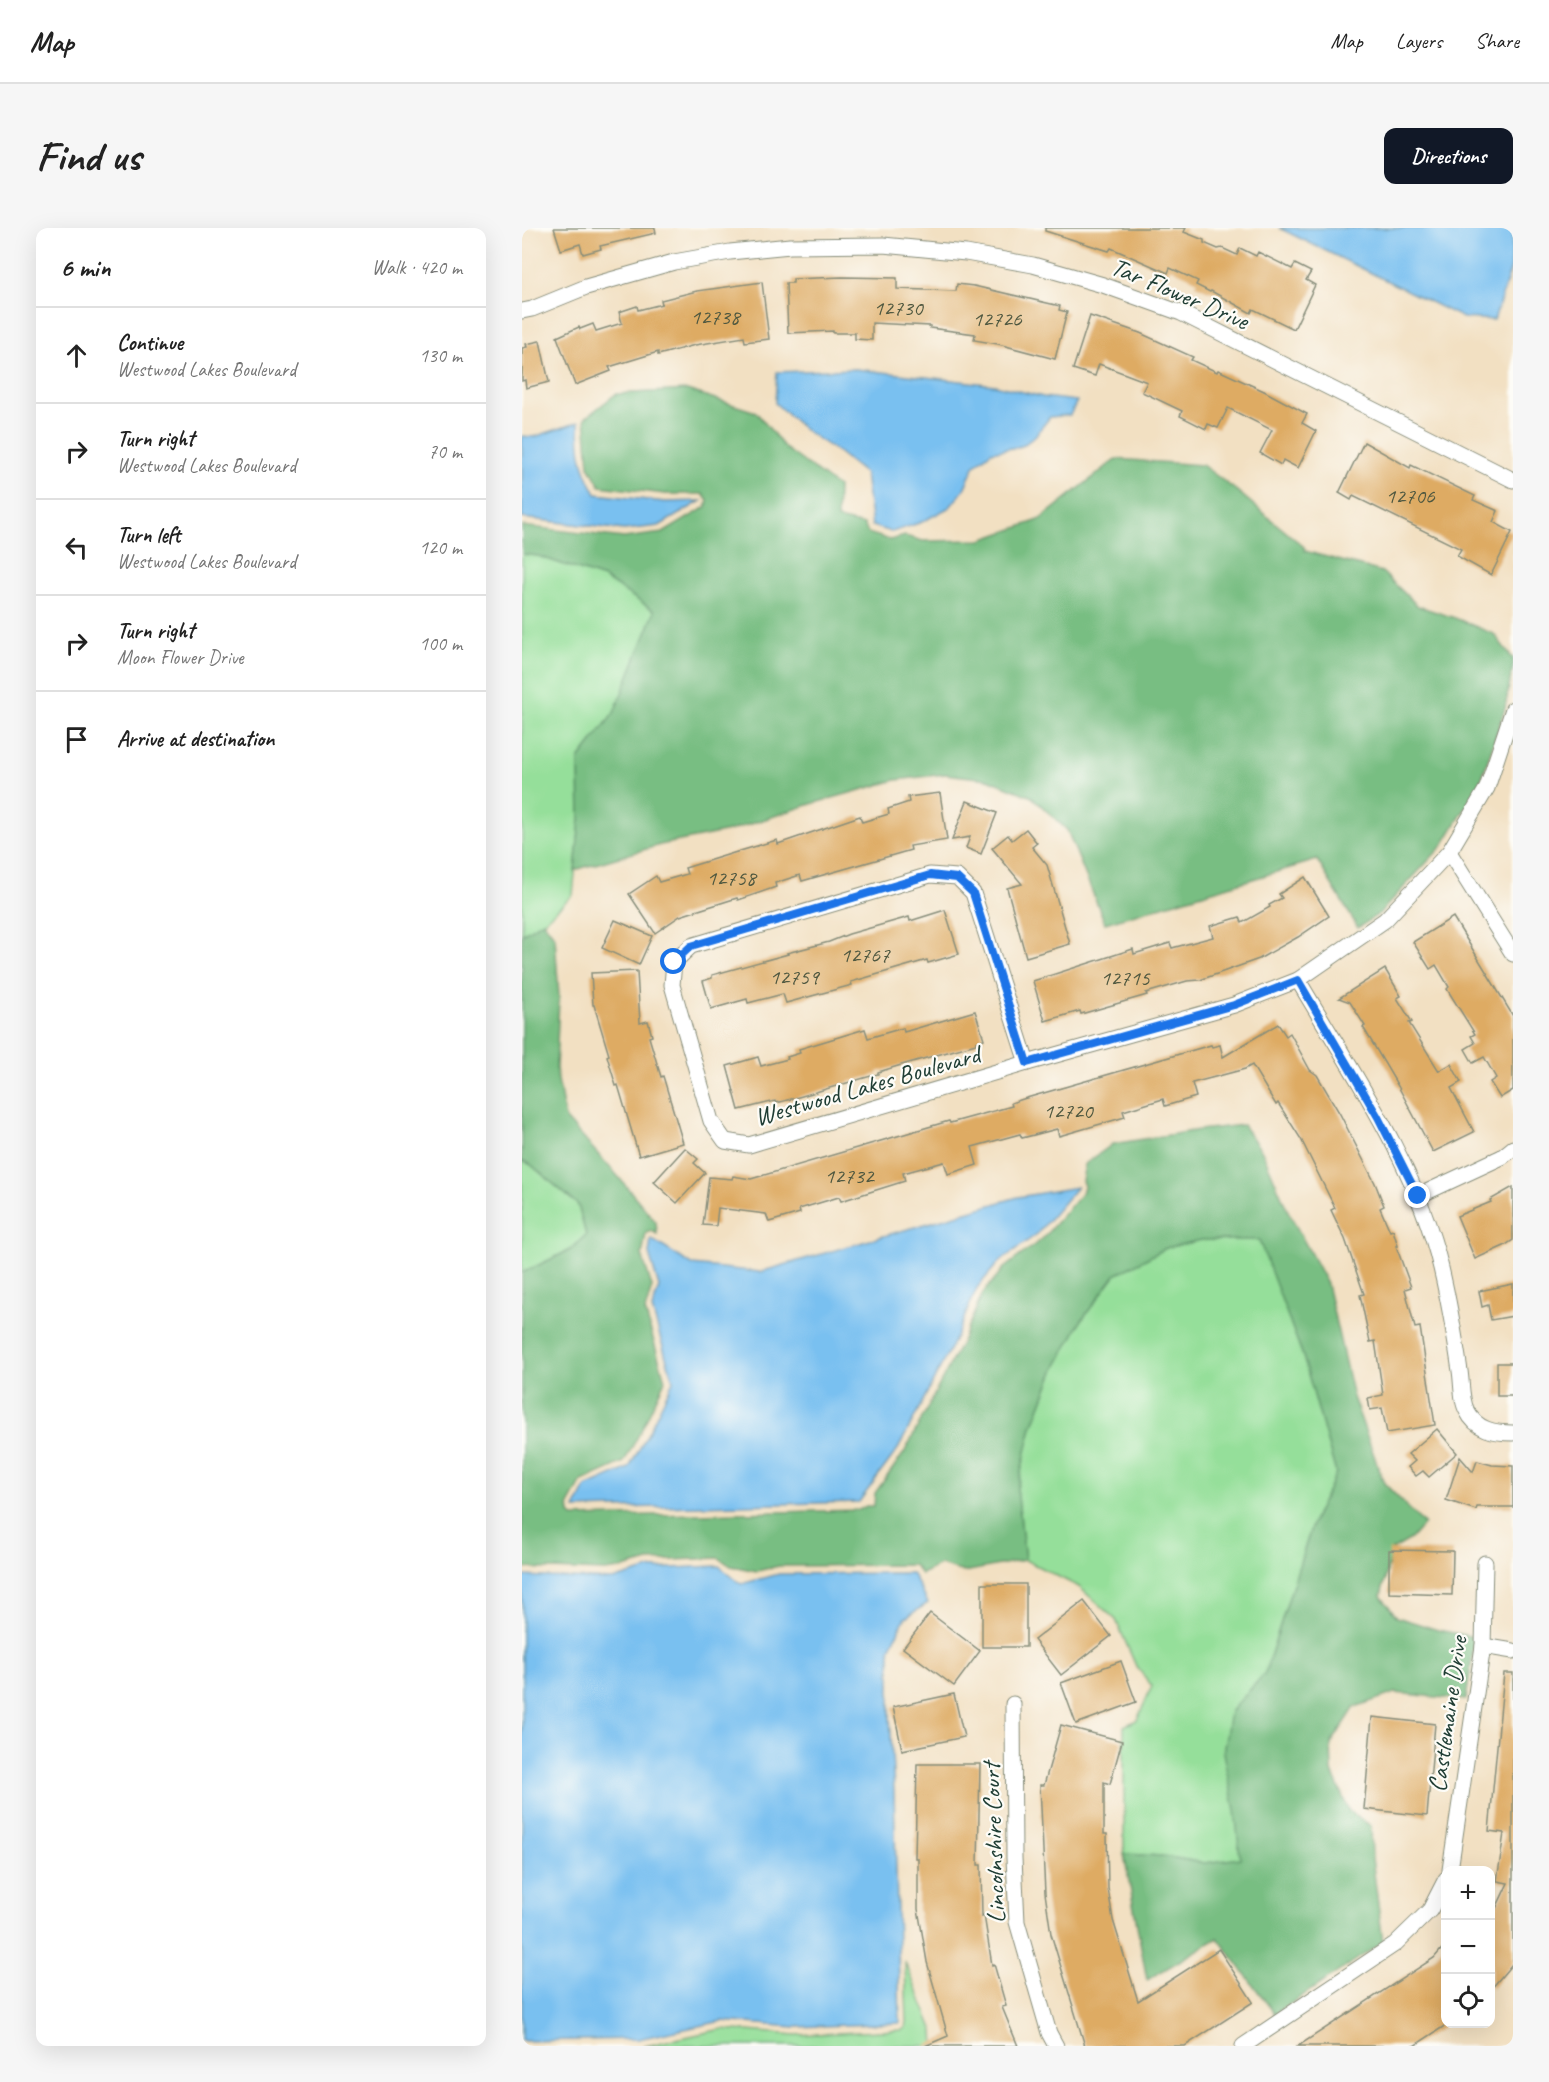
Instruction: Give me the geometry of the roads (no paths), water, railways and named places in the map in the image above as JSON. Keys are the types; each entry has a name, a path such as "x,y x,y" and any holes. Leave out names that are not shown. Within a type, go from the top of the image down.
{"street":[{"name":"Tar Flower Drive","path":"522,311 586,287 674,262 730,252 790,246 884,245 966,253 1033,265 1102,285 1180,314 1513,480"},
{"name":"Westwood Lakes Boulevard","path":"1027,1063 973,893 957,878 930,875 702,942 691,946 674,962 672,985 711,1121 725,1140 749,1145 1234,1005 1298,980 1385,920 1449,852 1487,788 1513,710"},
{"path":"1449,852 1513,954"},
{"path":"1298,980 1378,1117 1418,1196 1441,1267 1466,1411 1477,1424 1492,1433 1513,1433"},
{"path":"1418,1196 1502,1157 1513,1148"},
{"name":"Castlemaine Drive","path":"1451,1866 1483,1646 1485,1563"},
{"path":"1483,1646 1513,1651"},
{"name":"Lincolnshire Court","path":"1013,1704 1014,1858 1017,1922 1049,2033 1056,2046"},
{"path":"1243,2046 1395,1944 1430,1910 1441,1889"}],"water":[{"path":"1279,228 1513,228 1511,268 1494,320 1463,318"},
{"path":"856,369 995,385 1043,397 1077,401 1070,415 1050,417 1034,437 1022,446 991,452 975,465 963,491 950,507 922,522 892,532 872,526 865,474 806,431 775,403 777,372"},
{"path":"579,422 582,459 596,494 665,502 701,501 659,526 624,530 522,518 522,436 534,437"},
{"path":"1077,1187 1037,1234 999,1262 977,1288 956,1337 898,1449 859,1502 575,1509 586,1487 629,1468 673,1381 652,1309 659,1287 649,1254 651,1239 692,1265 760,1272 1018,1197"},
{"path":"719,1566 741,1584 779,1574 912,1573 928,1603 905,1618 890,1649 900,2023 795,2027 722,2021 638,2039 522,2041 522,1576 613,1580 649,1569"}]}
